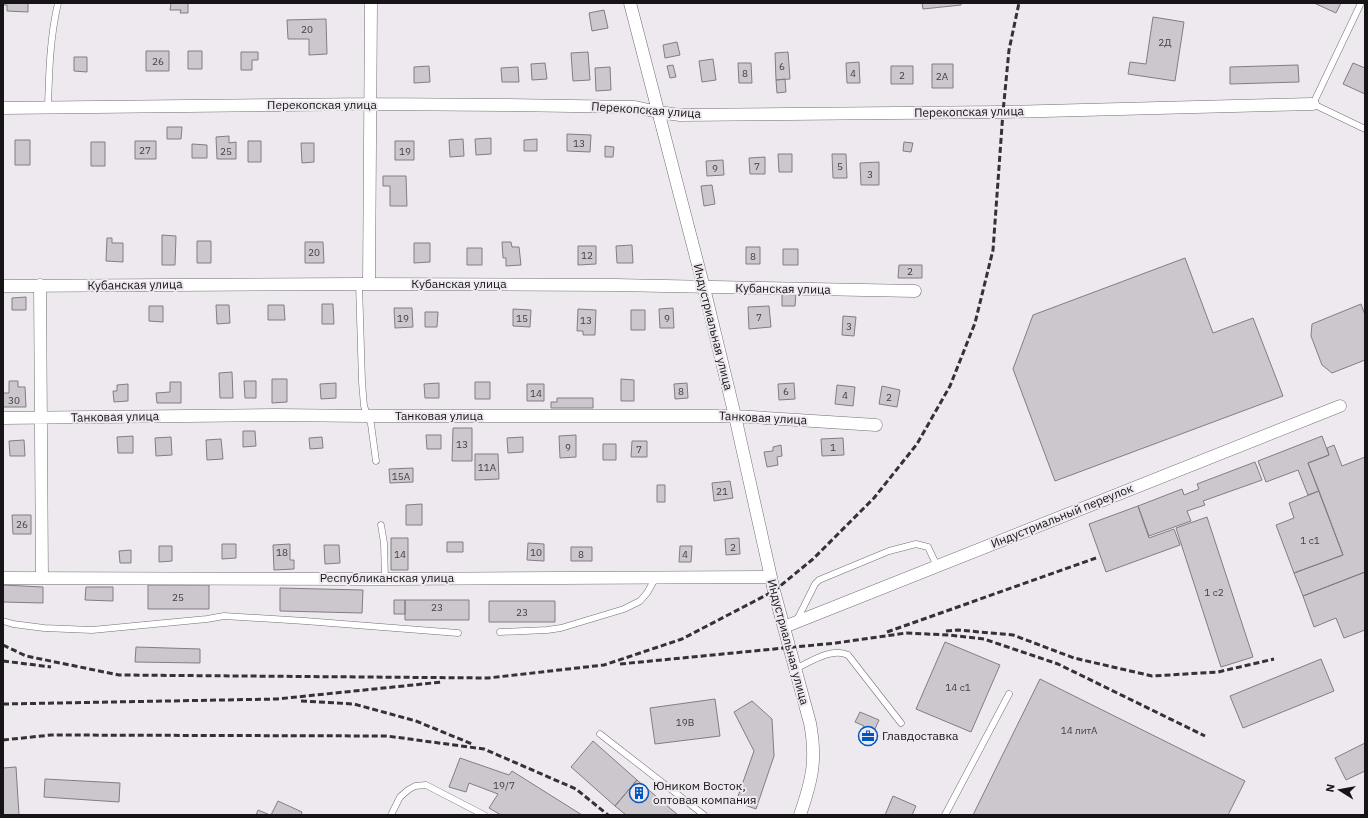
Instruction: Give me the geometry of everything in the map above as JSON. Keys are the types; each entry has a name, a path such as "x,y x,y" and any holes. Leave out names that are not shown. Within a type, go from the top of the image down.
{"street":[{"path":"364,284 371,104 371,3"},
{"name":"Индустриальная улица","path":"630,3 704,288 735,416 771,577 810,722 814,760 811,782 800,815"},
{"name":"Перекопская улица","path":"3,108 371,104 635,107 680,115 1003,112 1313,104"},
{"name":"Кубанская улица","path":"3,286 364,284 614,285 704,288 915,291"},
{"path":"40,285 42,578"},
{"name":"Индустриальный переулок","path":"784,627 1340,406"},
{"name":"Танковая улица","path":"3,418 218,415 735,416 876,425"},
{"name":"Республиканская улица","path":"3,578 771,577"}],"lane":[{"path":"48,107 50,62 58,3"},
{"path":"1361,3 1313,104 1365,129"},
{"path":"364,284 362,382 364,406 371,424 376,461"},
{"path":"380,525 384,543 385,578"},
{"path":"797,622 815,584 819,580 889,551 916,544 922,545 928,547 937,566"},
{"path":"500,632 561,628 624,609 640,601 656,577"},
{"path":"3,621 13,624 44,628 92,630 224,616 458,633"},
{"path":"795,669 823,656 843,652 848,655 901,723"},
{"path":"945,815 1009,694"},
{"path":"600,734 704,815"},
{"path":"391,815 400,797 408,790 415,786 426,785 484,815"}],"building":[{"path":"3,3 28,3 28,12 7,11 7,5 3,5"},
{"path":"171,3 188,3 188,13 180,13 181,10 170,10"},
{"path":"922,3 961,3 961,5 923,9"},
{"path":"1314,3 1341,3 1336,13"},
{"path":"604,10 608,28 592,31 589,13"},
{"path":"1153,17 1184,22 1175,81 1128,74 1130,62 1146,64"},
{"path":"326,19 327,54 309,55 309,39 288,39 287,20"},
{"path":"677,42 680,55 665,58 663,45"},
{"path":"146,51 169,51 169,71 146,71"},
{"path":"188,51 202,51 202,69 188,69"},
{"path":"241,52 258,52 258,60 252,60 252,70 241,70"},
{"path":"588,52 590,80 573,81 571,53"},
{"path":"788,52 790,79 776,80 775,53"},
{"path":"74,57 87,57 87,72 74,71"},
{"path":"713,59 716,80 702,82 699,61"},
{"path":"859,62 860,83 847,83 846,63"},
{"path":"545,63 547,79 532,80 531,64"},
{"path":"738,63 751,63 752,83 739,83"},
{"path":"1353,63 1365,68 1365,94 1343,84"},
{"path":"932,64 953,64 953,88 932,88"},
{"path":"673,65 676,77 670,78 667,66"},
{"path":"1298,65 1299,82 1230,84 1230,67"},
{"path":"429,66 430,82 414,83 414,67"},
{"path":"891,66 913,66 913,84 891,84"},
{"path":"518,67 519,82 502,82 501,68"},
{"path":"610,67 611,90 596,91 595,68"},
{"path":"785,79 786,92 777,93 776,80"},
{"path":"167,127 182,127 181,139 167,139"},
{"path":"567,134 591,135 590,152 567,151"},
{"path":"229,136 229,143 236,142 236,159 217,159 216,137"},
{"path":"491,138 491,154 476,155 475,139"},
{"path":"463,139 464,156 450,157 449,140"},
{"path":"537,139 537,151 524,151 524,140"},
{"path":"15,140 30,140 30,165 15,165"},
{"path":"135,141 156,141 156,159 135,159"},
{"path":"248,141 261,141 261,162 248,162"},
{"path":"395,141 414,141 414,160 395,160"},
{"path":"91,142 105,142 105,166 91,166"},
{"path":"904,142 913,143 911,152 903,151"},
{"path":"301,143 314,143 314,162 302,163"},
{"path":"192,144 207,145 207,158 192,158"},
{"path":"605,146 614,147 613,157 605,157"},
{"path":"778,154 792,154 792,172 779,172"},
{"path":"832,154 846,154 847,178 833,178"},
{"path":"765,157 765,174 750,174 749,158"},
{"path":"723,160 724,175 707,176 706,161"},
{"path":"879,162 879,185 861,185 860,163"},
{"path":"383,176 406,176 407,206 390,206 390,186 383,186"},
{"path":"712,185 715,204 704,206 701,186"},
{"path":"162,235 176,236 175,265 162,265"},
{"path":"107,238 112,238 112,243 123,243 123,262 106,261"},
{"path":"197,241 211,241 211,263 197,263"},
{"path":"305,242 323,242 324,263 305,263"},
{"path":"502,242 511,242 512,247 519,247 521,265 506,266 506,258 503,258"},
{"path":"414,243 430,243 430,262 414,263"},
{"path":"632,245 633,263 617,263 616,246"},
{"path":"578,246 596,246 596,264 578,265"},
{"path":"746,247 760,247 760,264 746,264"},
{"path":"467,248 482,248 482,265 467,265"},
{"path":"783,249 798,249 798,265 783,265"},
{"path":"1185,258 1213,333 1253,318 1283,396 1055,481 1013,369 1033,315"},
{"path":"899,265 922,265 922,278 898,278"},
{"path":"782,293 796,293 795,306 782,306"},
{"path":"26,297 26,310 12,310 12,298"},
{"path":"322,304 333,304 334,324 322,324"},
{"path":"1361,304 1365,315 1365,360 1332,373 1322,365 1311,336 1312,324"},
{"path":"216,305 229,305 230,323 217,324"},
{"path":"268,305 284,305 285,320 268,320"},
{"path":"149,306 163,306 163,322 149,321"},
{"path":"769,306 771,327 749,329 748,307"},
{"path":"394,308 412,308 413,327 395,328"},
{"path":"673,308 674,328 660,328 659,309"},
{"path":"513,309 531,310 530,327 513,326"},
{"path":"578,309 596,310 595,335 583,335 583,331 577,331"},
{"path":"631,310 645,310 645,330 631,330"},
{"path":"425,312 438,312 437,327 425,327"},
{"path":"843,316 856,317 854,336 842,335"},
{"path":"232,372 233,398 220,398 219,373"},
{"path":"272,379 287,379 287,402 272,403"},
{"path":"621,379 634,380 634,401 621,401"},
{"path":"9,381 18,381 18,387 25,387 26,407 3,407 3,393 9,393"},
{"path":"244,381 256,381 256,398 245,398"},
{"path":"170,382 181,382 181,403 157,403 156,393 170,392"},
{"path":"475,382 490,382 490,399 475,399"},
{"path":"336,383 336,398 321,399 320,384"},
{"path":"439,383 439,398 425,398 424,384"},
{"path":"687,383 688,398 675,399 674,384"},
{"path":"794,383 795,399 779,400 778,384"},
{"path":"128,384 128,401 114,402 113,391 117,391 117,385"},
{"path":"527,384 544,384 544,401 527,401"},
{"path":"837,385 855,387 853,406 835,404"},
{"path":"882,386 900,390 897,407 879,404"},
{"path":"557,398 593,398 593,408 551,408 551,402 557,402"},
{"path":"453,428 472,428 472,461 452,461"},
{"path":"243,431 255,431 256,446 243,447"},
{"path":"426,435 441,435 441,449 427,449"},
{"path":"576,435 576,457 560,458 559,436"},
{"path":"133,436 133,453 118,453 117,437"},
{"path":"1322,436 1329,455 1308,463 1319,491 1308,495 1298,470 1266,482 1258,461"},
{"path":"171,437 172,455 156,456 155,438"},
{"path":"322,437 323,448 310,449 309,438"},
{"path":"523,437 523,452 508,453 507,438"},
{"path":"843,438 844,455 822,456 821,439"},
{"path":"221,439 223,459 207,460 206,440"},
{"path":"24,440 25,456 10,456 9,441"},
{"path":"632,441 647,441 647,457 631,457"},
{"path":"603,444 616,444 616,460 603,460"},
{"path":"781,445 782,456 777,457 778,465 767,467 764,452 773,451 773,447"},
{"path":"1334,445 1342,466 1365,457 1365,572 1303,596 1294,573 1343,555 1308,463 1329,455 1327,448"},
{"path":"475,454 498,454 499,479 475,480"},
{"path":"1255,462 1262,480 1203,501 1205,505 1187,511 1191,521 1149,536 1138,506 1182,489 1184,495 1199,489 1197,484"},
{"path":"413,468 413,482 390,483 389,469"},
{"path":"730,481 733,498 714,501 712,483"},
{"path":"657,485 665,485 665,502 657,502"},
{"path":"1319,491 1343,555 1294,573 1276,525 1294,518 1289,503"},
{"path":"422,504 422,525 406,525 406,505"},
{"path":"1138,506 1149,538 1174,529 1180,545 1106,572 1089,524"},
{"path":"12,515 31,515 31,534 13,534"},
{"path":"1207,517 1253,657 1221,667 1176,528"},
{"path":"391,538 408,538 408,570 391,570"},
{"path":"739,538 740,554 726,555 725,539"},
{"path":"447,542 463,542 463,552 447,552"},
{"path":"528,543 544,544 544,561 527,560"},
{"path":"222,544 236,544 236,558 222,559"},
{"path":"290,544 290,560 294,560 294,569 274,570 273,545"},
{"path":"324,545 339,545 340,563 325,564"},
{"path":"159,546 172,546 172,561 159,562"},
{"path":"680,546 692,546 691,562 679,562"},
{"path":"571,547 592,547 592,561 571,561"},
{"path":"131,550 131,563 120,563 119,551"},
{"path":"1365,572 1365,630 1344,638 1336,618 1314,627 1303,596"},
{"path":"3,585 43,587 43,603 3,602"},
{"path":"148,585 209,585 209,609 148,609"},
{"path":"86,587 113,587 113,601 85,600"},
{"path":"280,588 363,590 362,613 280,611"},
{"path":"394,600 405,600 405,614 394,614"},
{"path":"405,600 469,600 469,620 405,620"},
{"path":"489,601 555,601 555,622 489,622"},
{"path":"945,642 1000,665 971,732 916,709"},
{"path":"136,647 200,649 200,663 135,662"},
{"path":"1321,659 1334,691 1243,728 1230,696"},
{"path":"1040,679 1245,781 1228,815 973,815"},
{"path":"715,699 720,736 655,744 650,708"},
{"path":"752,701 772,719 774,756 756,809 736,802 754,751 734,712"},
{"path":"860,712 879,720 870,740 859,735 864,726 855,722"},
{"path":"593,741 637,780 615,806 571,767"},
{"path":"1365,743 1365,771 1346,780 1335,758"},
{"path":"460,758 509,775 512,771 582,815 501,815 489,808 498,794 469,783 466,792 449,787"},
{"path":"16,767 19,815 3,815 3,768"},
{"path":"45,779 120,783 119,802 44,797"},
{"name":"Юником Восток, оптовая компания","path":"637,780 678,815 626,815 615,806"},
{"path":"893,796 916,806 912,815 885,815"},
{"path":"278,801 302,812 301,815 271,815"},
{"path":"258,810 270,815 256,815"}],"railway":[{"path":"3,645 26,656 119,675 488,678 604,665 682,639 774,591 813,559 874,498 917,444 950,386 975,323 993,250 1009,50 1019,3"},
{"path":"887,632 1096,558"},
{"path":"946,631 958,630 1013,635 1074,658 1152,676 1218,672 1274,659"},
{"path":"620,664 836,643 906,633 949,635 984,639 1058,664 1205,736"},
{"path":"3,661 51,667"},
{"path":"3,704 277,699 442,682"},
{"path":"301,701 354,704 416,721 472,744"},
{"path":"3,740 51,735 387,736 484,749 576,789 608,815"}],"place":[{"name":"Главдоставка","path":"868,736"},
{"name":"Юником Восток, оптовая компания","path":"639,793"}]}
